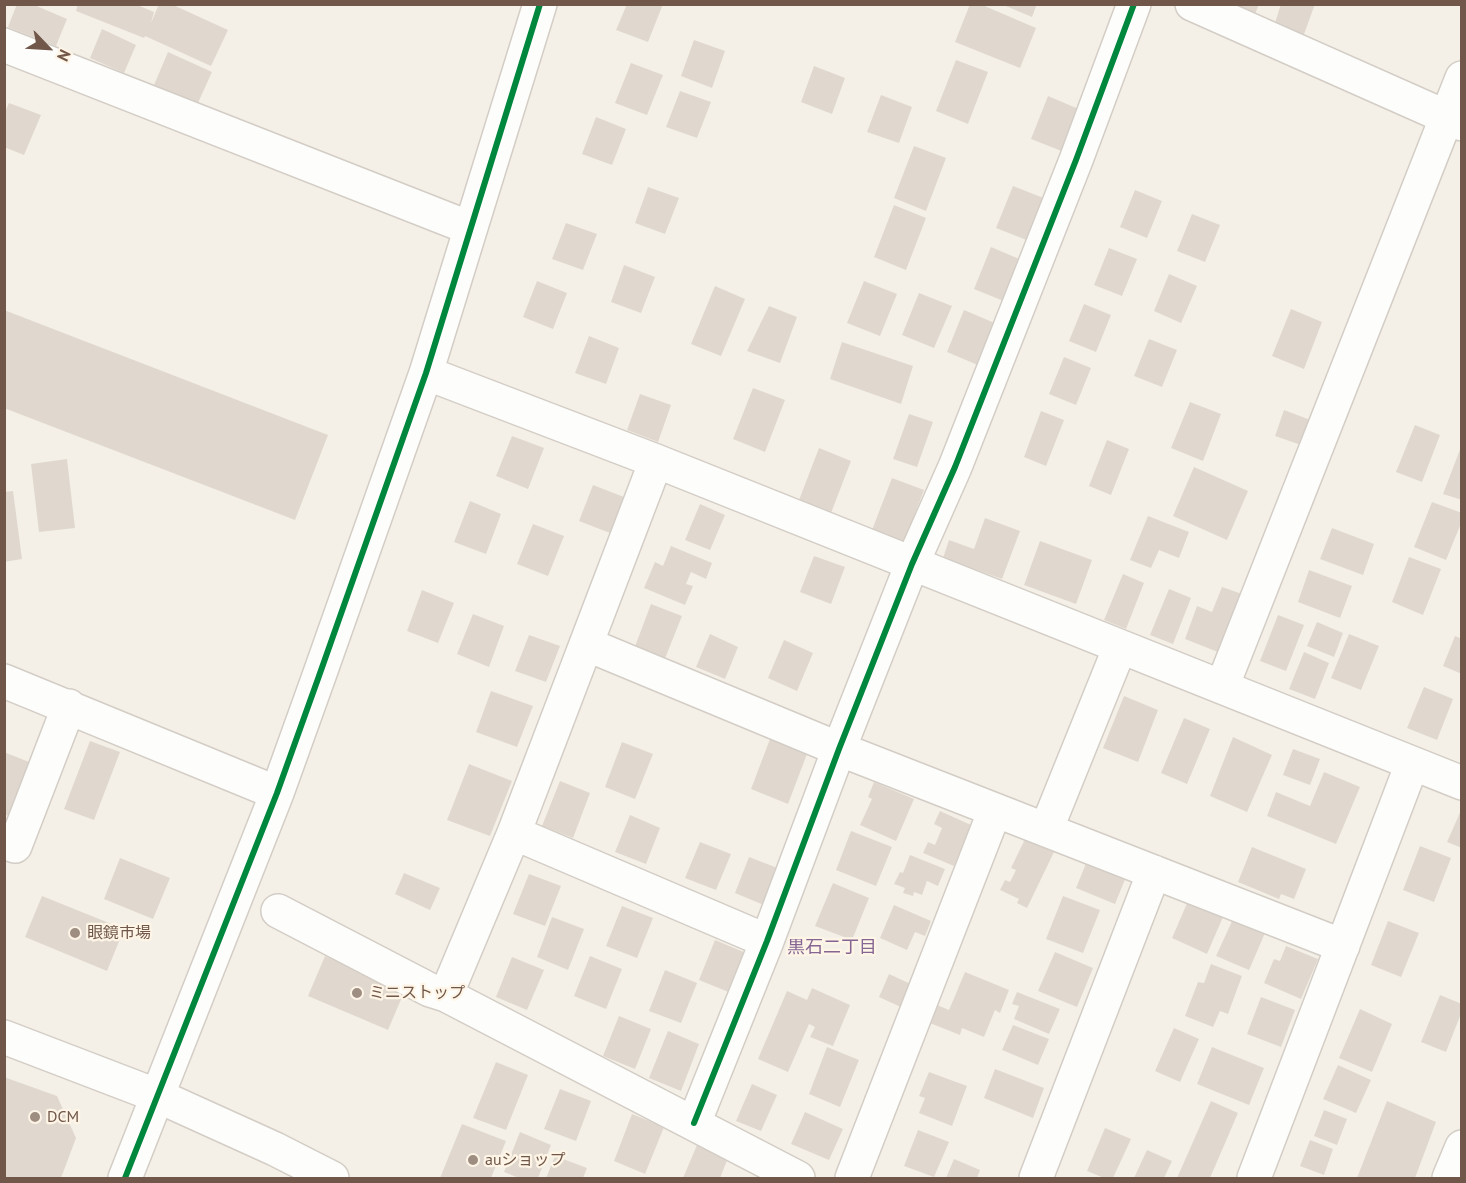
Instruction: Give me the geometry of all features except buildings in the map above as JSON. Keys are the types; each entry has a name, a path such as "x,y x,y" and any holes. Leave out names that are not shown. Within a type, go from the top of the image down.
{"street":[{"path":"125,1179 277,793 426,373 540,4"},
{"path":"694,1124 912,564 955,467 1076,160 1134,4"},
{"path":"1192,4 1454,121"},
{"path":"4,45 470,228"},
{"path":"1222,687 1454,121 1461,78"},
{"path":"426,373 656,461 1461,783"},
{"path":"446,995 514,833 656,461"},
{"path":"586,644 839,749 1343,946"},
{"path":"1047,830 1120,647"},
{"path":"4,681 277,793"},
{"path":"4,842 15,846 69,706"},
{"path":"1254,1179 1412,764"},
{"path":"852,1179 995,810"},
{"path":"514,833 766,941"},
{"path":"1036,1179 1154,872"},
{"path":"278,911 430,990 446,995 798,1179"},
{"path":"4,1037 158,1096 275,1149 332,1179"},
{"path":"1449,1179 1461,1147"}],"cycle path":[{"path":"125,1178 277,793 319,676 426,373 540,4"},
{"path":"694,1123 767,941 912,564 955,467 1076,160 1134,4"}],"place":[{"name":"眼鏡市場","path":"75,933"},
{"name":"ミニストップ","path":"357,993"},
{"name":"DCM","path":"35,1117"},
{"name":"auショップ","path":"473,1160"}],"district":[{"name":"黒石二丁目","path":"832,948"}]}
